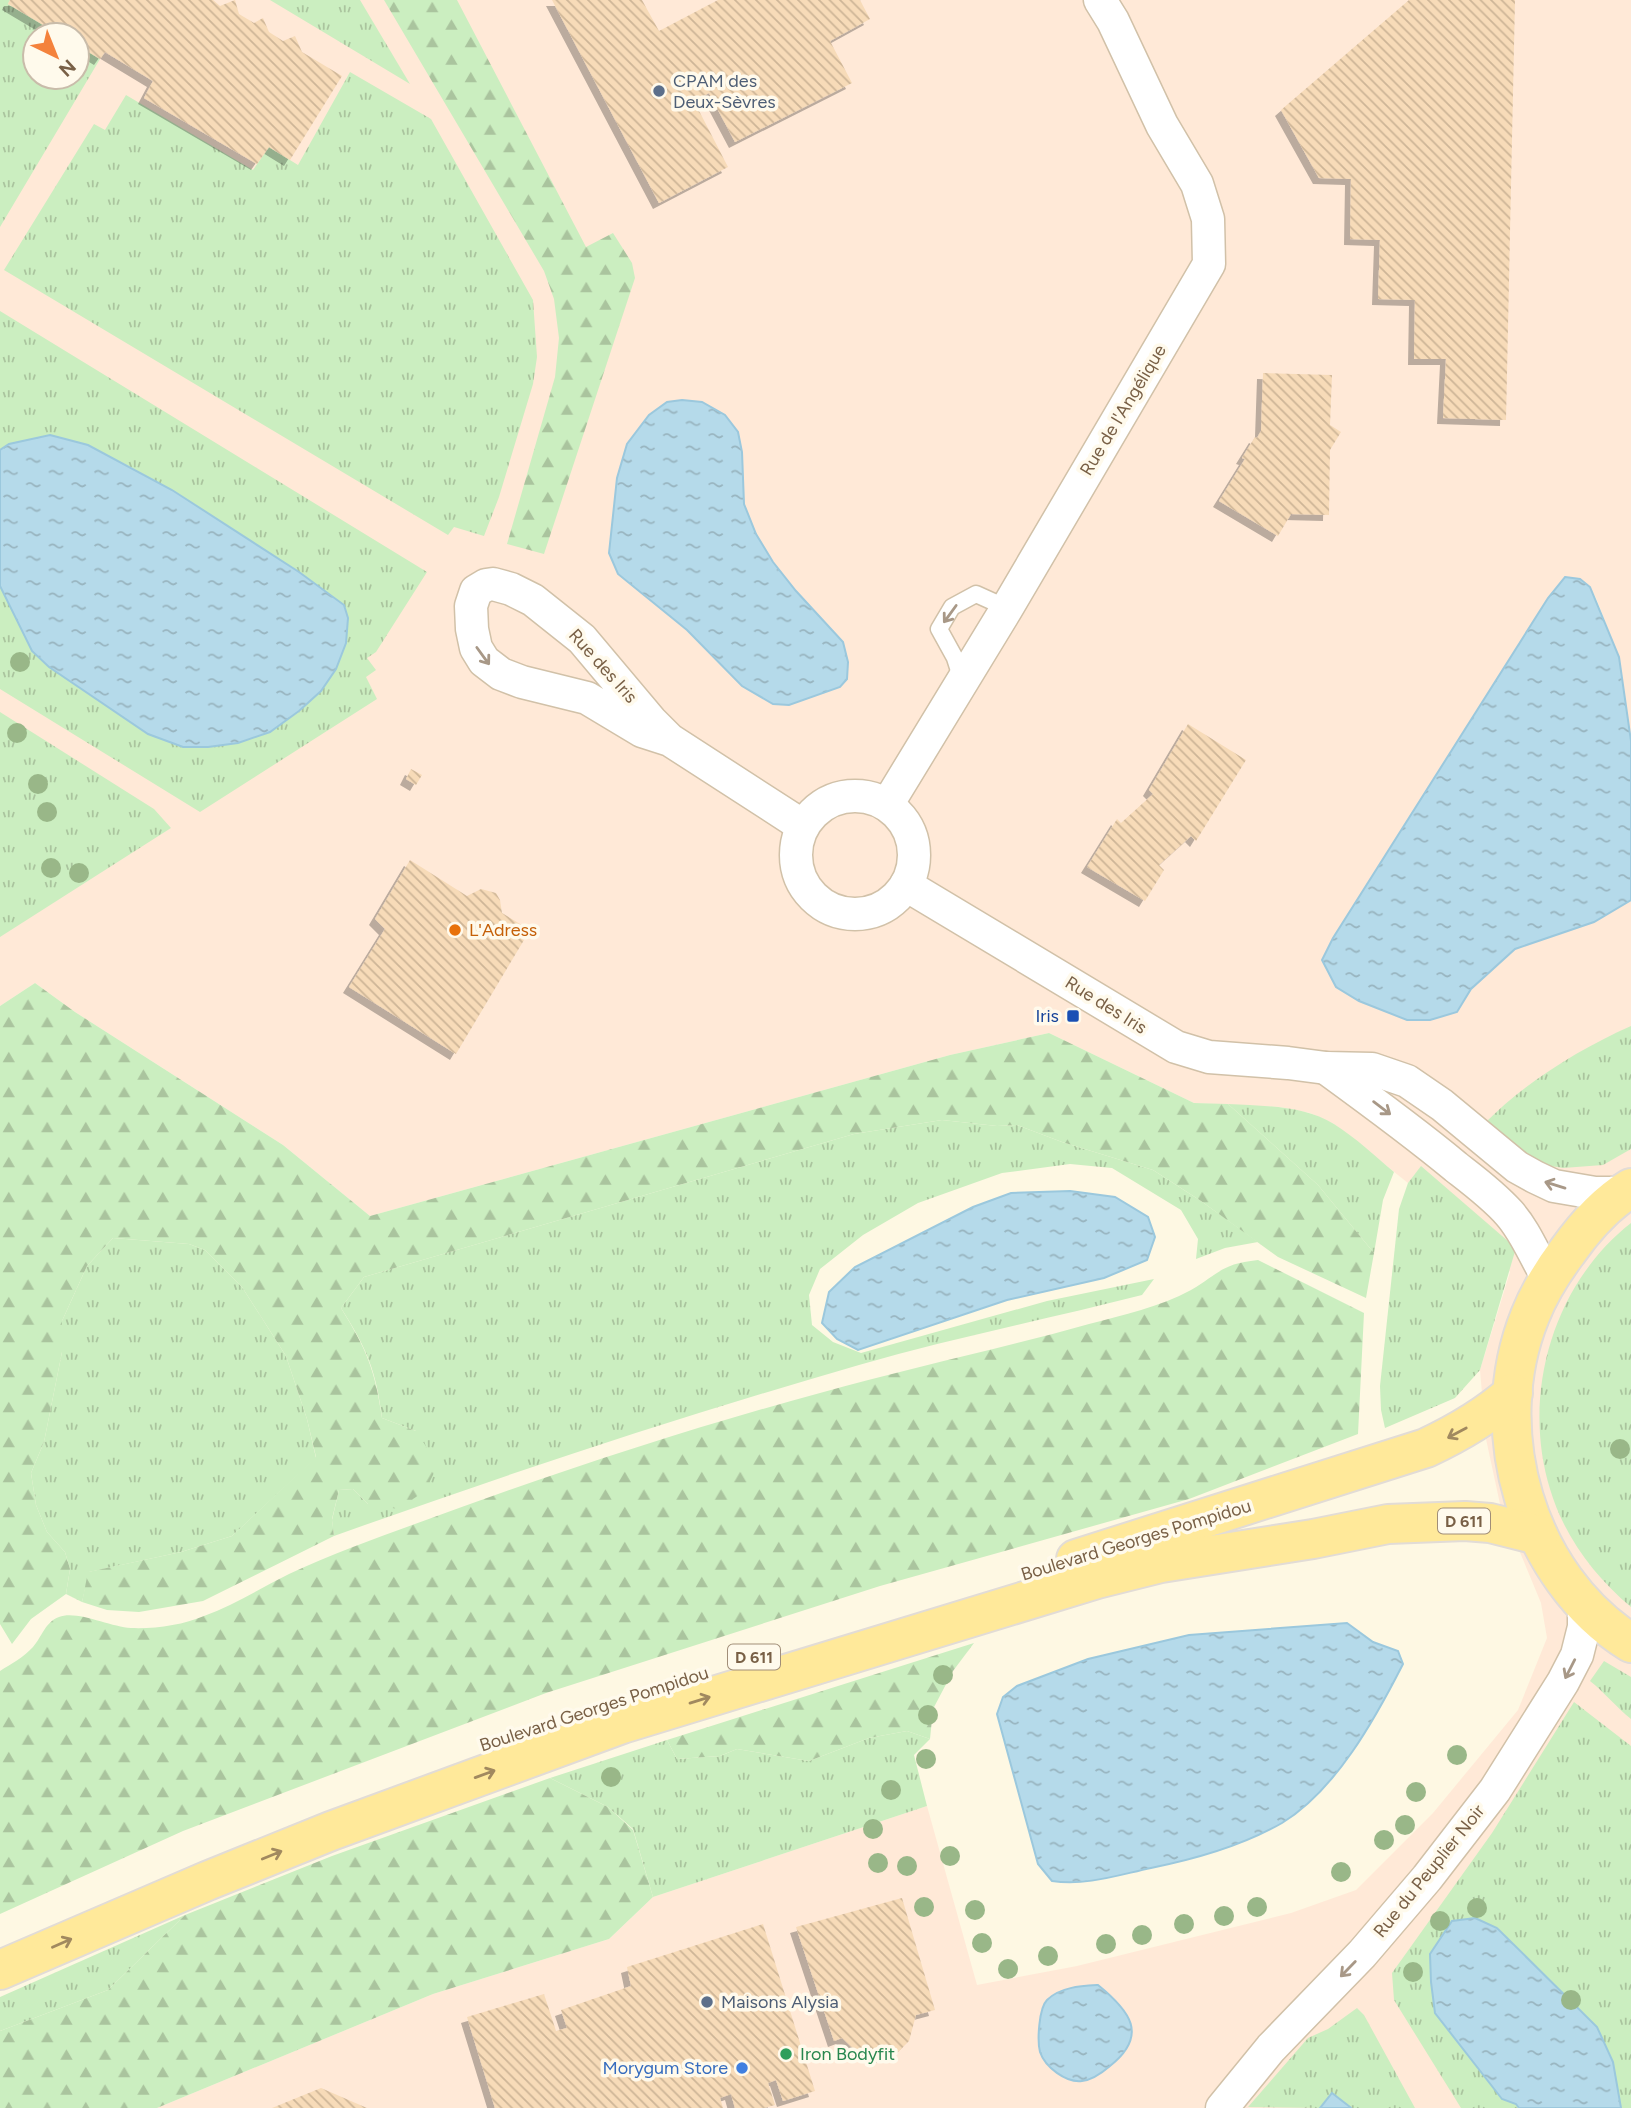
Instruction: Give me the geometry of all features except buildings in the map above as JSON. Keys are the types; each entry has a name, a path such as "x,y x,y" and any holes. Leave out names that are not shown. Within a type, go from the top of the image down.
{"main road":[{"path":"1627,1191 1580,1234 1548,1278 1529,1317 1517,1359 1513,1394 1513,1446 1521,1490 1538,1535 1557,1570 1584,1603 1631,1643"},
{"name":"Boulevard Georges Pompidou","path":"0,1942 200,1856 470,1751 617,1700 841,1629 1214,1517 1426,1448 1460,1432 1513,1394"},
{"name":"Boulevard Georges Pompidou","path":"0,1970 306,1841 622,1724 1097,1578 1161,1563 1388,1524 1465,1521 1490,1523 1538,1535"}],"street":[{"name":"Rue de l'Angélique","path":"887,805 1007,608 1209,264 1208,219 1197,184 1162,125 1113,21 1100,0"},
{"name":"Rue des Iris","path":"670,740 642,731 587,698 522,682 502,674 484,661 476,648 472,629 471,606 475,591 493,584 533,600 582,639 604,662 651,722 670,740 803,826"},
{"path":"850,796 869,797 887,805 900,817 910,832 914,850 913,868 906,885 894,900 878,910 859,914 841,913 823,905 810,894 800,879 796,862 797,844 803,826 815,811 831,801 850,796"},
{"name":"Rue des Iris","path":"906,885 1176,1047 1209,1057 1326,1068 1372,1069 1408,1081 1442,1105 1517,1167 1535,1177 1554,1186 1595,1193 1627,1191"},
{"name":"Rue des Iris","path":"1326,1068 1396,1119 1492,1196 1524,1233 1548,1278"},
{"name":"Rue du Peuplier Noir","path":"1222,2108 1272,2048 1362,1954 1427,1878 1495,1790 1577,1655 1584,1627 1584,1603"}],"lane":[{"path":"962,680 955,658 939,629 952,607 975,594 1007,608"}],"shaded area":[{"path":"0,0 1631,0 1631,741 1619,657 1596,598 1590,587 1565,577 1548,598 1333,938 1322,960 1457,1012 1471,989 1515,949 1594,922 1631,900 1631,2108 1621,2108 1613,2062 1435,2013 1519,2108 1351,2108 1332,2094 1320,2108 157,2108 433,1994 609,1939 653,1897 927,1806 977,1985 1077,1966 1291,1913 1356,1890 1433,1813 1518,1710 1547,1638 1541,1603 1500,1504 1486,1439 1480,1370 1510,1272 1421,1167 1408,1183 1334,1124 1310,1113 1280,1107 1194,1103 1049,1033 950,1055 370,1216 283,1145 75,1012 35,983 0,1006","holes":["649,415 742,452 744,504 756,534 773,562 796,591 843,642 840,687 790,705 773,704 742,686 687,630 618,574 609,553 617,478 627,444"]}],"green space":[{"path":"0,0 10,0 8,4 37,21 21,21 21,91 81,91 0,227"},
{"path":"270,0 360,0 410,84"},
{"path":"384,0 457,0 586,247 613,233 632,263 635,278 544,554 507,544 555,377 559,338 554,299 544,271"},
{"path":"91,54 100,59 91,74"},
{"path":"350,72 431,119 533,300 537,357 533,384 499,497 484,536 454,527 448,535 4,270 94,124 105,130 126,95 253,170 269,147 298,165"},
{"path":"0,311 427,572 376,652 367,658 376,670 366,677 377,699 200,812 0,689 0,586 32,651 49,667 148,734 183,747 270,732 299,712 321,691 348,618 343,605 299,572 172,490 123,463 50,435 9,444 0,450"},
{"path":"0,712 154,809 171,828 0,937"},
{"path":"35,983 75,1012 283,1145 370,1216 950,1055 1049,1033 1194,1103 1228,1104 1318,1185 1374,1253 1366,1298 1278,1257 1153,1170 1017,1125 997,1126 942,1120 854,1134 364,1277 341,1308 369,1361 382,1418 416,1431 438,1465 425,1491 398,1509 368,1504 353,1489 339,1490 332,1519 334,1536 203,1601 139,1612 107,1610 82,1602 88,1572 181,1552 232,1536 316,1457 307,1419 286,1356 242,1287 205,1250 189,1244 113,1238 87,1266 62,1321 62,1352 44,1442 31,1473 36,1505 47,1532 65,1552 70,1569 66,1594 31,1619 12,1644 0,1624 0,1006"},
{"path":"1631,1026 1631,1149 1603,1165 1563,1168 1545,1165 1529,1157 1486,1122 1518,1093 1554,1068"},
{"path":"1228,1104 1296,1110 1322,1118 1350,1135 1394,1172 1383,1200 1374,1253 1318,1185"},
{"path":"942,1120 997,1126 1017,1125 1153,1170 1258,1242 1225,1248 1196,1259 1198,1239 1181,1210 1112,1168 1070,1164 1002,1173 918,1203 863,1235 820,1269 809,1295 812,1325 833,1342 861,1353 1047,1301 1154,1279 1142,1295 929,1346 793,1384 595,1446 334,1536 332,1520 339,1490 353,1489 368,1504 416,1431 382,1418 377,1386 369,1360 341,1308 364,1277 854,1134"},
{"path":"1421,1166 1516,1248 1480,1370 1455,1398 1385,1428 1380,1386 1399,1209 1408,1183"},
{"path":"1631,1223 1631,1607 1593,1568 1563,1523 1550,1489 1542,1453 1539,1416 1542,1379 1550,1343 1563,1309 1581,1277 1604,1248"},
{"path":"113,1238 189,1244 205,1250 242,1287 286,1356 307,1419 316,1458 232,1536 181,1552 89,1572 82,1602 66,1594 70,1569 65,1552 47,1532 36,1505 31,1473 44,1442 62,1352 62,1321 87,1266"},
{"path":"1258,1260 1364,1313 1358,1434 1189,1499 880,1586 546,1693 183,1831 0,1914 0,1671 29,1651 54,1619 66,1615 84,1617 131,1628 187,1622 226,1607 289,1574 383,1535 565,1471 769,1407 1141,1310 1179,1296 1228,1267"},
{"path":"974,1643 953,1671 933,1709 930,1739 907,1731 869,1738 809,1761 737,1749 720,1756 677,1759 667,1740"},
{"path":"1604,1661 1631,1677 1631,1719 1590,1681"},
{"path":"1574,1702 1631,1746 1631,2108 1621,2108 1613,2062 1532,1964 1497,1927 1430,1954 1435,2013 1502,2099 1516,2104 1519,2108 1461,2108 1394,2000 1392,1973 1492,1833"},
{"path":"907,1731 930,1739 914,1755 927,1806 653,1897 633,1829 608,1807 550,1778 667,1740 677,1759 720,1756 737,1749 809,1761 869,1738"},
{"path":"550,1778 608,1807 633,1830 653,1897 609,1939 433,1994 157,2108 0,2108 0,2031 108,1990 185,1915 332,1856"},
{"path":"185,1915 108,1990 0,2031 0,1997"},
{"path":"1357,2008 1364,2015 1415,2108 1351,2108 1332,2094 1320,2108 1248,2107 1308,2038 1328,2029"}],"water":[{"path":"667,402 702,402 725,415 738,432 742,452 744,504 756,534 773,562 796,591 843,642 848,662 847,679 840,687 789,705 773,704 742,686 687,630 618,574 609,553 617,478 627,444 649,415"},
{"path":"50,435 88,445 172,490 299,572 344,605 348,618 346,643 336,669 321,691 270,732 238,743 183,747 148,734 49,667 32,651 0,586 0,450 9,444"},
{"path":"1565,577 1580,579 1590,587 1619,657 1631,741 1631,900 1594,922 1515,949 1471,989 1457,1012 1430,1020 1407,1020 1359,1001 1336,987 1322,960 1333,938 1548,598"},
{"path":"1070,1191 1115,1197 1148,1217 1155,1237 1147,1260 1104,1278 1007,1300 858,1350 837,1339 822,1323 829,1292 855,1267 973,1207 1011,1193"},
{"path":"1347,1623 1373,1642 1398,1651 1403,1664 1352,1752 1337,1773 1302,1809 1267,1831 1202,1856 1102,1879 1052,1881 1038,1864 997,1714 1003,1697 1017,1686 1088,1659 1189,1635"},
{"path":"1475,1918 1497,1928 1597,2027 1613,2062 1621,2108 1519,2108 1516,2104 1502,2099 1435,2013 1430,1954 1452,1921"},
{"path":"1098,1985 1126,2014 1132,2034 1122,2055 1110,2066 1090,2079 1076,2081 1063,2077 1043,2058 1039,2047 1040,2017 1044,2004 1058,1992"},
{"path":"1332,2093 1350,2107 1351,2108 1320,2108"}],"place":[{"name":"CPAM des Deux-Sèvres","path":"659,91"},
{"name":"L'Adress","path":"455,930"},
{"name":"Iris","path":"1073,1016"},
{"name":"Maisons Alysia","path":"707,2002"},
{"name":"Iron Bodyfit","path":"786,2054"},
{"name":"Morygum Store","path":"742,2068"}]}
